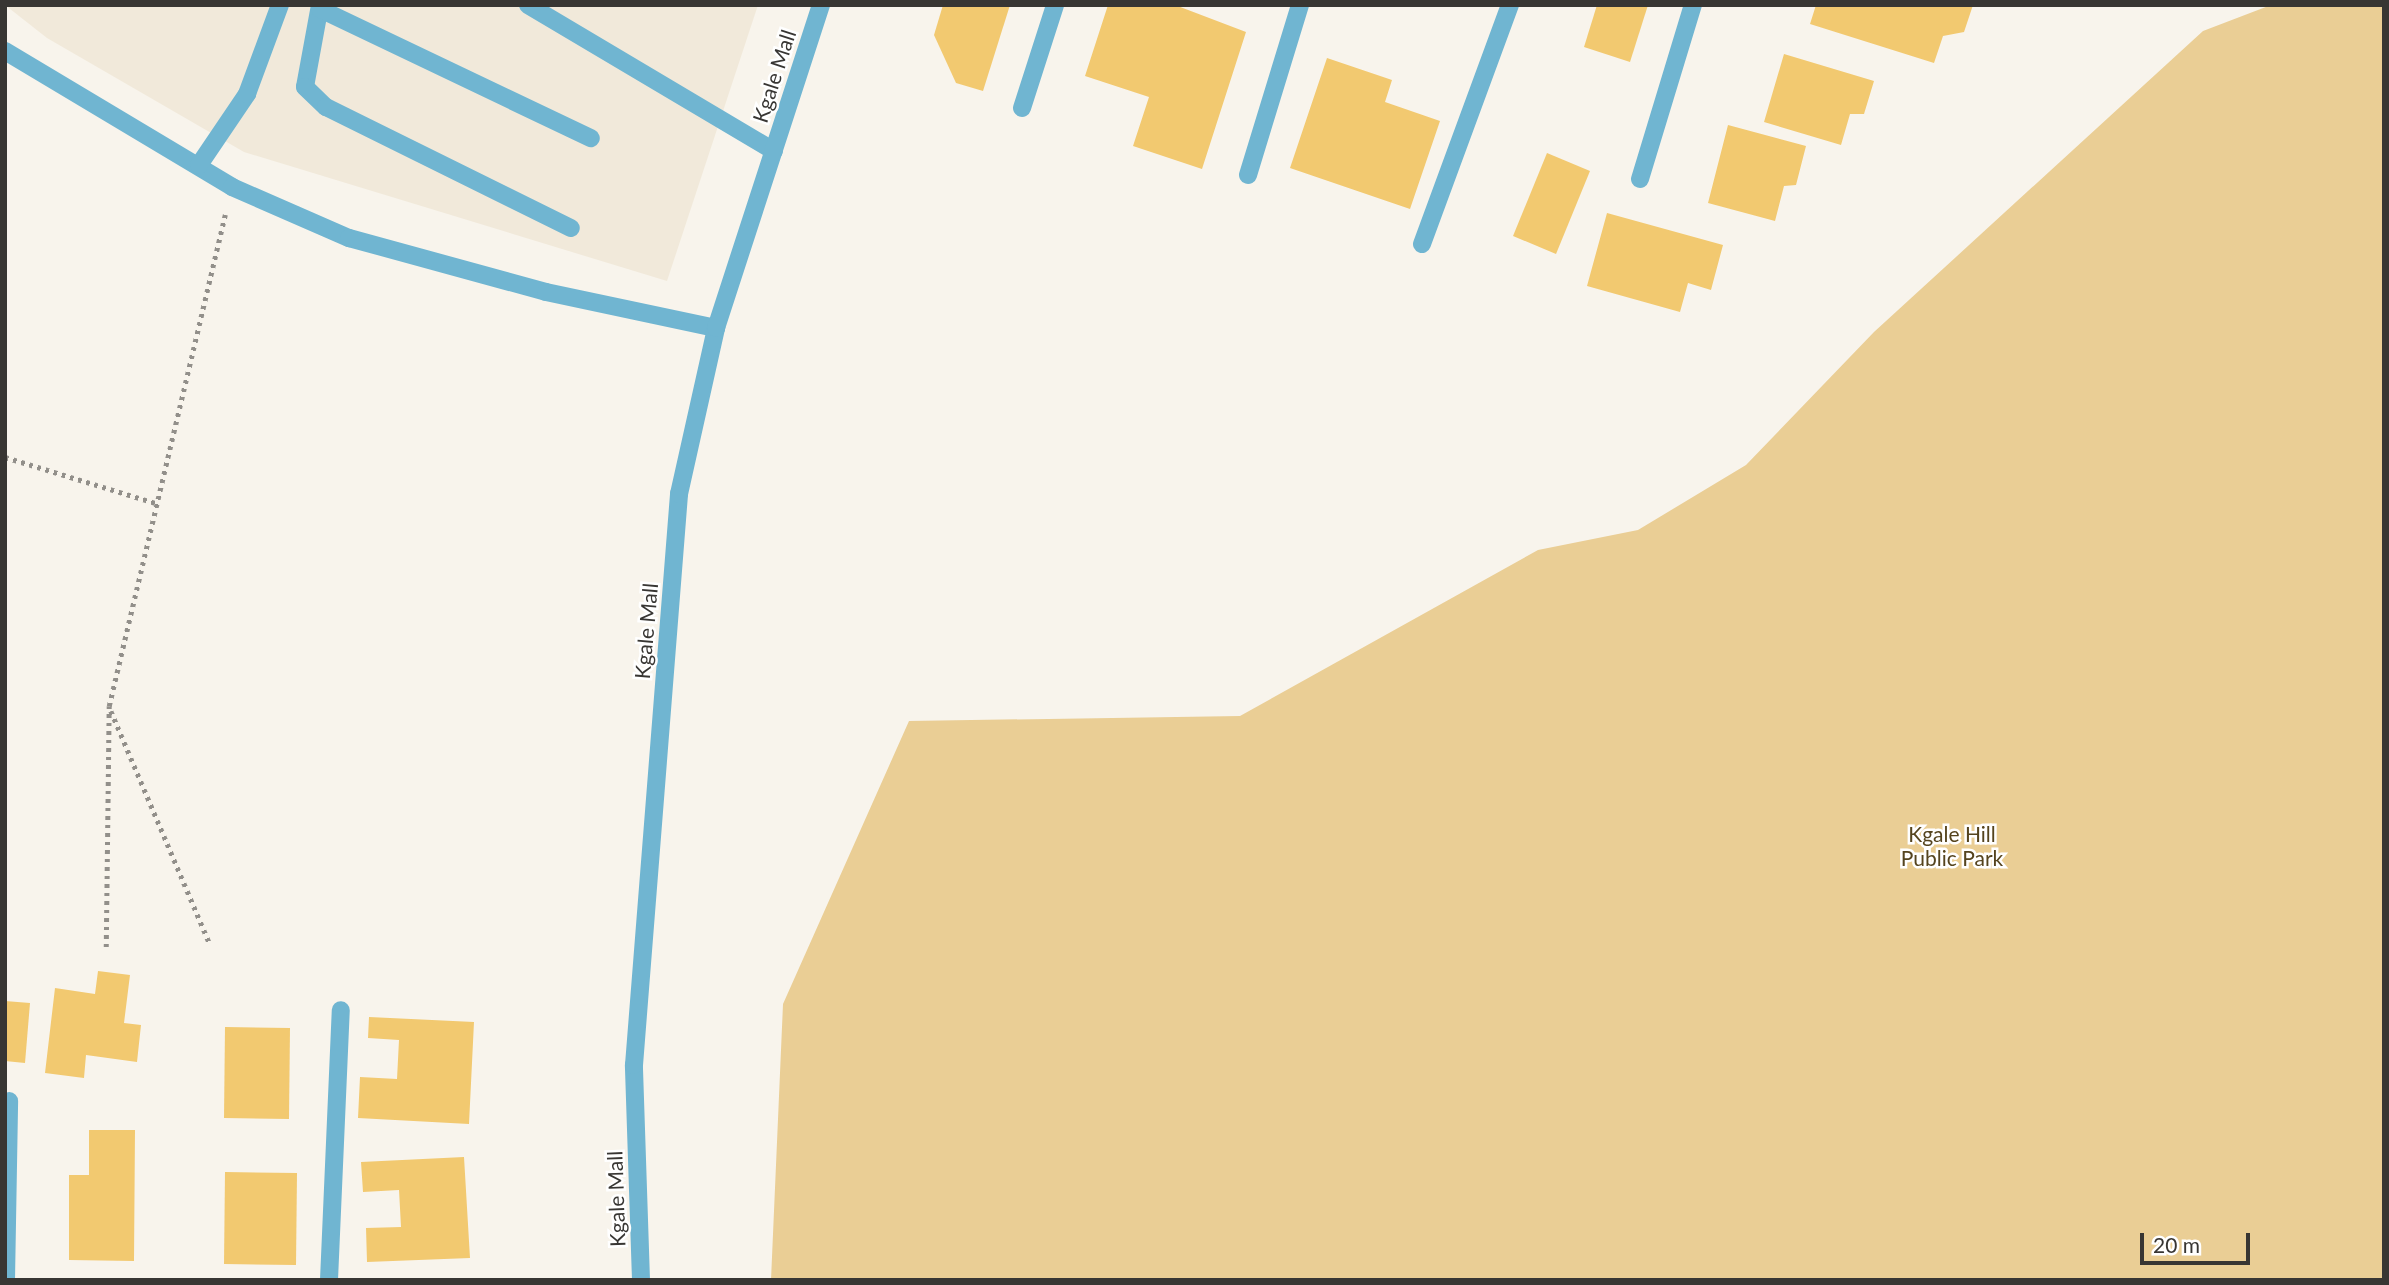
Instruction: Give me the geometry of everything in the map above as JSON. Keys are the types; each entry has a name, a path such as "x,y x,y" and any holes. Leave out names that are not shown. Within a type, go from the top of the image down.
{"street":[{"path":"199,165 247,94 280,5"},
{"path":"528,5 774,151"},
{"name":"Kgale Mall","path":"641,1280 635,1051 679,494 716,328 821,5"},
{"path":"1022,108 1055,5"},
{"path":"1248,175 1300,5"},
{"path":"1422,244 1510,5"},
{"path":"1640,179 1693,5"},
{"path":"571,228 326,107 305,87 320,7 592,138"},
{"path":"5,51 232,187 349,238 546,292 716,328"},
{"path":"329,1280 341,1010"},
{"path":"6,1280 9,1101"}],"path":[{"path":"106,947 109,706 232,187"},
{"path":"5,457 155,503"},
{"path":"109,706 210,944"}],"shaded area":[{"path":"5,5 758,5 667,281 244,152 47,38"}],"green space":[{"name":"Kgale Hill Public Park","path":"2271,5 2384,5 2384,1280 771,1280 783,1004 909,721 1240,716 1538,550 1638,530 1746,465 1874,332 2203,31"}],"building":[{"path":"943,5 1010,5 983,91 956,83 934,35"},
{"path":"1108,5 1175,5 1246,32 1202,169 1133,146 1149,97 1085,76"},
{"path":"1597,5 1648,5 1630,62 1584,47"},
{"path":"1816,5 1973,5 1964,32 1943,36 1934,63 1810,24"},
{"path":"1784,54 1874,81 1864,114 1850,114 1841,145 1764,122"},
{"path":"1327,58 1392,80 1385,102 1440,121 1410,209 1290,168"},
{"path":"1728,125 1806,146 1796,185 1784,186 1775,221 1708,203"},
{"path":"1547,153 1590,171 1556,254 1513,236"},
{"path":"1607,213 1723,245 1711,290 1688,283 1680,312 1587,286"},
{"path":"98,971 130,975 124,1023 141,1025 137,1062 86,1055 84,1078 45,1073 55,988 95,994"},
{"path":"5,1001 30,1003 25,1063 5,1061"},
{"path":"369,1017 474,1022 469,1124 358,1118 360,1077 397,1079 399,1040 368,1038"},
{"path":"225,1027 290,1028 289,1119 224,1118"},
{"path":"89,1130 135,1130 134,1261 69,1260 69,1175 89,1175"},
{"path":"464,1157 470,1258 367,1262 366,1228 401,1227 399,1190 363,1192 361,1162"},
{"path":"225,1172 297,1173 296,1265 224,1264"}]}
